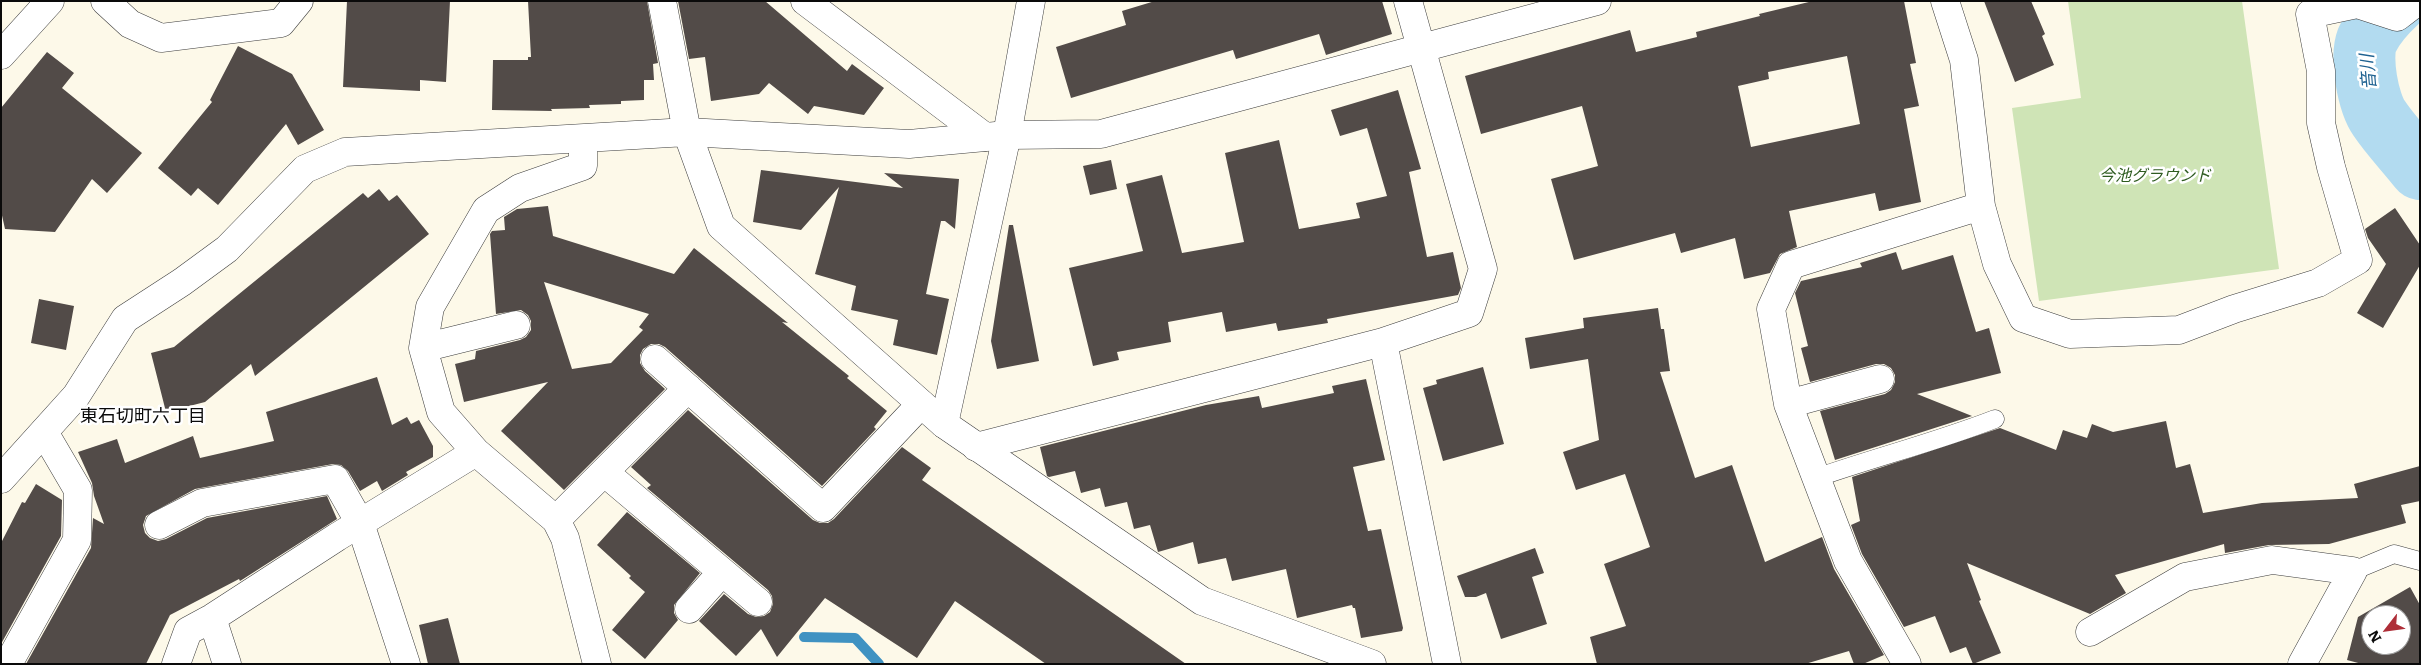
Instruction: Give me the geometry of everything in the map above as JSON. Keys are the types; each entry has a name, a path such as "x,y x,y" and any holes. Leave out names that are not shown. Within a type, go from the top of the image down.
{"street":[{"path":"1,55 50,1"},
{"path":"105,1 130,24 161,38 281,23 300,1"},
{"path":"662,1 687,132 721,226 944,424 976,448 1202,601 1372,664"},
{"path":"804,1 996,136"},
{"path":"944,424 996,136 1031,1"},
{"path":"976,448 1383,342 1468,313 1483,269 1408,1"},
{"path":"1,479 76,396 125,319 182,282 227,249 305,169 345,152 687,132 909,144 996,136 1101,134 1421,50 1598,1"},
{"path":"1945,1 1964,60 1981,206 1997,264 2023,318 2070,334 2179,330 2234,309 2318,283 2358,260 2331,167 2321,123 2321,71 2310,14 2357,4 2407,9"},
{"path":"583,139 583,166 520,188 486,210 430,307 422,348 441,412 476,452 556,520 565,538 597,664"},
{"path":"1907,664 1848,561 1816,478 1788,404 1771,310 1791,265 1981,206"},
{"path":"422,348 516,325"},
{"path":"1383,342 1447,664"},
{"path":"655,359 823,508 921,404"},
{"path":"1788,404 1880,379"},
{"path":"556,520 688,388"},
{"path":"8,664 77,540 78,490 44,432"},
{"path":"176,664 188,631 212,618 360,523 476,452"},
{"path":"604,472 758,602"},
{"path":"159,525 202,503 335,479 360,523 406,664"},
{"path":"2090,632 2186,577 2272,560 2353,571 2302,664"},
{"path":"689,609 722,572"},
{"path":"212,618 227,664"}],"lane":[{"path":"1816,478 1862,462 1942,440 1995,419"},
{"path":"2353,571 2394,554 2420,561"}],"green space":[{"name":"今池グラウンド","path":"2068,1 2242,1 2279,269 2039,301 2012,108 2081,98"}],"building":[{"path":"347,1 450,1 446,82 420,80 420,91 343,87"},
{"path":"528,1 647,1 658,63 653,64 654,80 644,80 644,100 621,101 621,104 589,105 590,108 551,109 552,111 492,110 493,60 528,60 528,57 531,57"},
{"path":"678,1 765,1 847,71 852,64 884,88 864,115 814,106 808,114 769,83 759,94 711,101 705,57 689,59"},
{"path":"1155,1 1382,1 1392,34 1326,55 1319,34 1236,59 1233,50 1071,98 1056,47 1126,25 1122,11"},
{"path":"1813,1 1904,1 1916,63 1910,64 1919,106 1904,109 1921,202 1879,211 1875,193 1789,211 1797,247 1780,254 1770,273 1744,279 1735,238 1681,253 1675,233 1574,260 1551,179 1598,166 1582,106 1481,134 1465,76 1630,30 1636,52 1697,37 1696,32 1760,16 1759,14","holes":["1847,56 1860,124 1751,147 1738,86 1769,79 1768,72"]},
{"path":"1984,1 2031,1 2045,34 2042,36 2054,65 2015,82"},
{"path":"238,46 292,74 324,130 298,145 286,124 218,205 198,188 191,196 158,168 212,102 210,100"},
{"path":"47,52 74,73 62,88 142,153 107,193 92,179 55,232 5,229 1,211 1,108"},
{"path":"1398,90 1421,169 1409,172 1427,257 1453,252 1461,288 1458,295 1327,319 1328,323 1278,331 1276,323 1226,332 1222,312 1168,322 1171,342 1117,352 1119,360 1093,366 1069,268 1143,251 1126,184 1162,175 1182,253 1244,242 1225,153 1279,140 1299,229 1360,218 1356,203 1387,196 1367,128 1340,136 1331,110"},
{"path":"1111,160 1117,189 1090,195 1083,166"},
{"path":"761,170 903,188 884,173 959,179 955,229 945,221 941,221 926,294 949,299 937,355 893,345 898,320 851,310 856,286 815,274 839,187 801,230 753,222"},
{"path":"379,189 389,201 397,195 429,234 255,376 251,364 205,402 166,412 151,353 174,347 363,193 368,198"},
{"path":"548,206 553,236 674,274 694,248 788,323 782,322 849,376 847,378 887,411 874,427 876,429 822,486 665,347 659,344 651,344 643,349 640,355 640,363 645,371 665,389 564,490 501,431 548,382 464,402 455,364 475,359 476,351 520,340 526,337 531,330 531,321 528,315 521,310 496,314 490,234 492,231 505,230 504,217 517,209","holes":["544,282 649,314 639,327 643,330 611,363 572,369"]},
{"path":"2395,208 2420,245 2420,265 2383,328 2357,313 2386,264 2368,238 2365,229"},
{"path":"1009,225 1013,225 1039,361 997,369 991,341"},
{"path":"1896,252 1902,270 1953,255 1976,332 1989,328 2001,373 1917,394 1972,416 1835,460 1820,411 1885,394 1891,390 1895,382 1895,375 1891,368 1884,364 1876,364 1810,382 1801,348 1808,346 1795,293 1801,281 1862,267 1860,263"},
{"path":"39,299 74,306 66,350 31,343"},
{"path":"1658,308 1661,329 1664,329 1670,371 1660,372 1695,478 1732,465 1765,562 1822,537 1834,569 1884,655 1863,664 1854,664 1849,651 1805,664 1597,664 1590,637 1626,626 1604,564 1650,547 1625,474 1576,490 1563,452 1599,440 1588,359 1530,369 1525,338 1584,328 1583,318"},
{"path":"1483,367 1504,444 1443,461 1423,388 1437,384 1436,380"},
{"path":"377,377 392,425 407,417 411,424 419,420 433,446 433,457 406,472 408,475 382,491 377,481 360,491 348,471 341,465 333,464 195,489 146,516 143,525 145,533 150,538 158,541 166,539 207,518 327,496 337,519 240,581 239,579 170,615 146,664 26,664 91,548 93,518 104,524 94,496 92,483 78,452 117,439 125,463 193,436 200,458 274,441 266,412"},
{"path":"1366,379 1385,460 1353,467 1368,531 1381,529 1403,628 1402,631 1361,638 1355,608 1352,605 1297,618 1286,569 1232,581 1226,558 1198,564 1193,542 1158,552 1150,525 1134,529 1127,502 1105,507 1100,488 1081,493 1075,471 1047,476 1040,447 1206,405 1259,396 1262,408 1334,393 1332,386"},
{"path":"688,410 813,520 820,523 828,523 834,519 902,447 931,468 922,480 1186,664 1046,664 955,601 917,658 825,598 777,657 761,629 736,656 699,621 724,594 748,614 756,617 764,616 770,612 773,604 772,596 768,590 647,488 651,485 631,467"},
{"path":"2166,421 2176,468 2190,464 2203,513 2262,503 2358,498 2354,484 2420,466 2420,501 2401,505 2406,523 2329,544 2269,545 2225,553 2224,544 2115,575 2126,593 2090,614 1967,563 1981,600 1979,601 2001,653 1973,664 1966,647 1950,653 1935,616 1904,627 1862,554 1851,525 1860,521 1852,477 2000,428 2056,450 2063,430 2087,438 2092,424 2113,432"},
{"path":"36,484 62,500 61,536 1,644 1,543 22,502 25,503"},
{"path":"627,512 700,573 674,605 674,613 678,620 645,659 612,630 645,592 629,578 631,576 597,545"},
{"path":"1535,548 1544,573 1532,577 1547,624 1501,639 1486,593 1476,597 1465,597 1457,576"},
{"path":"2410,587 2420,605 2420,664 2362,664 2347,660 2358,617 2361,615 2361,655 2411,655 2411,605 2379,605"},
{"path":"448,618 460,664 428,664 419,625"}],"waterway":[{"name":"音川","path":"2398,1 2373,29 2367,40 2364,58 2366,80 2375,111 2379,118 2420,169"},
{"path":"804,637 855,638 879,664"}],"district":[{"name":"東石切町六丁目","path":"143,417"}]}
